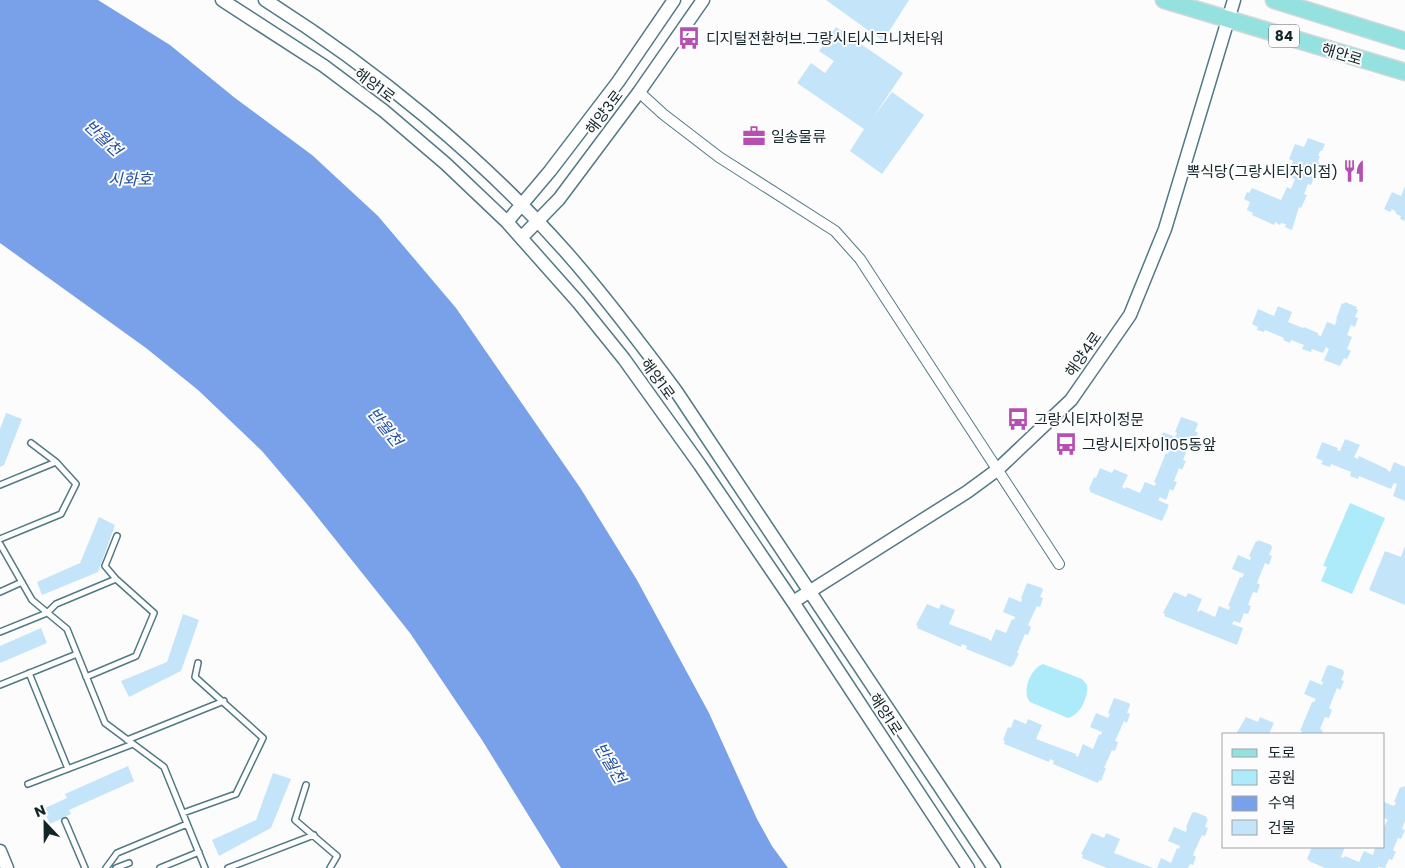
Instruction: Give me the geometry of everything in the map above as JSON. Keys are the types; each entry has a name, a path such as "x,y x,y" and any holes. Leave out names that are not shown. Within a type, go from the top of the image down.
{"main road":[{"name":"해안로","path":"1164,0 1405,72"},
{"name":"해안로","path":"1274,0 1405,41"}],"street":[{"name":"해양1로","path":"222,0 324,66 384,111 446,164 507,222 578,302 624,359 700,465 793,602 968,868"},
{"name":"해양1로","path":"265,0 338,50 404,100 472,158 566,252 629,329 676,391 994,868"},
{"name":"해양3로","path":"522,237 559,199 639,92 703,0"},
{"name":"해양4로","path":"793,602 967,492 997,470 1071,400 1130,315 1165,228 1234,0"},
{"name":"해양3로","path":"507,222 550,171 618,82 671,1"},
{"path":"639,92 719,157 835,230 860,259 1058,564"},
{"path":"0,851 7,868"}],"lane":[{"path":"0,539 61,514 76,484 56,462 31,443"},
{"path":"0,486 56,462"},
{"path":"86,677 136,656 154,613 116,579 105,566 117,536"},
{"path":"1,547 32,600 67,629 105,723 164,767 205,868"},
{"path":"0,632 47,613 56,604 116,579"},
{"path":"0,592 22,582"},
{"path":"0,684 77,654"},
{"path":"183,813 236,794 263,738 196,677 198,663"},
{"path":"29,673 68,768"},
{"path":"127,740 224,701"},
{"path":"28,784 133,744"},
{"path":"306,785 295,820 337,856 330,868"},
{"path":"65,821 85,868"},
{"path":"106,868 117,853 187,824"},
{"path":"228,868 314,835"},
{"path":"160,868 199,852"},
{"path":"116,868 129,863"}],"green space":[{"path":"1350,503 1385,518 1352,594 1321,581 1327,567 1323,566"},
{"path":"1043,664 1082,679 1087,685 1087,695 1083,705 1076,714 1068,718 1030,702 1027,698 1027,687 1031,675"}],"water":[{"name":"시화호","path":"0,0 98,0 170,45 235,98 312,155 378,216 456,308 581,489 637,580 709,713 757,819 772,846 788,868 561,868 482,740 410,633 262,451 198,390 146,348 0,243"}],"building":[{"path":"826,0 909,0 883,41"},
{"path":"836,27 903,73 874,116 892,92 924,115 882,174 850,151 864,129 797,83 811,63 825,73 834,61 819,51"},
{"path":"1308,138 1325,144 1318,156 1320,156 1318,162 1320,163 1311,185 1308,184 1304,194 1307,195 1301,208 1299,207 1292,230 1285,227 1286,224 1281,223 1280,225 1275,222 1274,225 1252,215 1253,213 1247,210 1250,202 1244,199 1247,192 1249,193 1252,188 1281,200 1287,187 1291,189 1295,179 1287,176 1293,161 1289,159 1295,144 1304,147"},
{"path":"1405,186 1405,221 1400,219 1401,216 1392,209 1390,212 1384,209 1392,192 1401,196"},
{"path":"1345,302 1357,307 1356,309 1358,310 1355,317 1358,318 1355,327 1351,325 1347,335 1352,337 1347,349 1351,351 1347,359 1344,358 1340,366 1324,360 1329,349 1326,347 1323,353 1312,349 1311,352 1302,349 1304,345 1291,340 1290,343 1283,340 1284,338 1265,330 1264,332 1257,330 1258,327 1252,324 1258,309 1274,316 1278,306 1292,312 1288,322 1304,327 1321,336 1327,322 1335,325 1342,303 1344,304"},
{"path":"6,413 22,419 4,465 0,467 0,429"},
{"path":"1181,417 1196,422 1198,424 1195,431 1198,433 1194,441 1191,440 1183,460 1186,461 1182,470 1179,468 1174,481 1177,482 1173,491 1170,489 1166,500 1160,497 1158,500 1169,505 1162,521 1090,492 1089,489 1094,477 1096,478 1100,468 1112,473 1114,469 1128,475 1122,487 1125,489 1126,487 1140,493 1145,482 1155,486 1156,483 1154,482 1166,453 1168,454 1169,451 1158,446 1163,432 1175,437"},
{"path":"1345,439 1360,445 1354,457 1358,459 1359,456 1390,472 1394,462 1405,467 1405,501 1393,496 1397,484 1394,483 1391,489 1359,476 1358,479 1350,476 1351,472 1331,464 1330,467 1321,464 1323,461 1316,458 1322,442 1338,448 1337,450 1340,451"},
{"path":"99,517 115,525 98,572 42,595 37,582 80,563"},
{"path":"1258,540 1271,545 1272,548 1269,555 1272,556 1269,565 1265,563 1257,583 1260,585 1257,593 1253,592 1248,605 1251,606 1248,614 1244,613 1240,623 1234,621 1232,624 1243,628 1237,645 1164,616 1165,614 1163,613 1174,592 1186,597 1188,593 1202,599 1197,611 1199,612 1200,610 1215,617 1219,606 1229,610 1230,606 1228,606 1240,577 1242,578 1244,574 1232,569 1238,555 1250,560 1251,557 1249,556"},
{"path":"1405,546 1405,605 1369,590 1385,551 1401,557"},
{"path":"1027,583 1042,588 1040,597 1043,598 1040,607 1037,606 1028,625 1031,627 1028,635 1025,634 1017,653 1019,653 1011,667 966,649 967,646 962,644 961,647 917,628 918,626 916,625 927,604 939,609 941,604 955,610 949,624 991,641 996,629 1006,633 1012,619 1014,620 1015,617 1003,612 1009,597 1021,602"},
{"path":"183,614 199,620 181,671 129,697 121,681 167,662"},
{"path":"41,628 47,643 0,663 0,646"},
{"path":"1330,665 1343,670 1344,673 1341,680 1344,681 1340,690 1337,688 1329,708 1332,710 1329,718 1325,717 1320,729 1323,731 1322,733 1301,733 1302,731 1300,731 1312,702 1316,699 1304,694 1310,680 1322,685 1323,682 1321,681 1327,666"},
{"path":"1114,698 1129,703 1127,713 1130,714 1127,723 1124,721 1115,741 1118,742 1115,751 1112,750 1104,768 1106,768 1101,781 1099,780 1098,783 1053,764 1054,761 1050,759 1049,762 1004,744 1005,741 1003,740 1008,727 1011,728 1014,719 1026,724 1028,719 1042,725 1036,739 1076,754 1078,757 1083,744 1093,749 1099,734 1101,735 1102,732 1090,727 1096,713 1108,718"},
{"path":"1246,717 1258,722 1260,717 1274,723 1269,733 1237,733"},
{"path":"128,766 134,781 69,810 71,814 50,824 43,809 67,798 65,794"},
{"path":"273,773 291,779 271,828 219,856 212,840 256,820"},
{"path":"1403,786 1405,787 1405,821 1402,829 1405,830 1401,839 1398,838 1393,850 1396,852 1392,860 1389,859 1385,868 1325,868 1307,859 1312,848 1345,848 1341,857 1344,858 1345,856 1359,862 1364,851 1373,855 1375,848 1385,848 1385,824 1388,820 1385,818 1385,802 1394,806 1400,787 1402,788"},
{"path":"1195,812 1207,817 1205,827 1208,828 1205,836 1202,835 1193,855 1196,857 1193,865 1190,864 1188,868 1157,868 1161,858 1171,863 1177,848 1179,849 1180,846 1168,841 1174,827 1186,832 1186,827 1192,813"},
{"path":"1092,833 1104,838 1106,833 1120,839 1114,853 1153,868 1107,868 1082,858 1083,855 1081,854"}],"place":[{"name":"디지털전환허브.그랑시티시그니처타워","path":"689,38"},
{"name":"일송물류","path":"754,136"},
{"name":"뽁식당(그랑시티자이점)","path":"1354,171"},
{"name":"그랑시티자이정문","path":"1018,419"},
{"name":"그랑시티자이105동앞","path":"1066,444"}],"water label":[{"name":"반월천","path":"103,138"},
{"name":"반월천","path":"385,427"},
{"name":"반월천","path":"610,763"}]}
